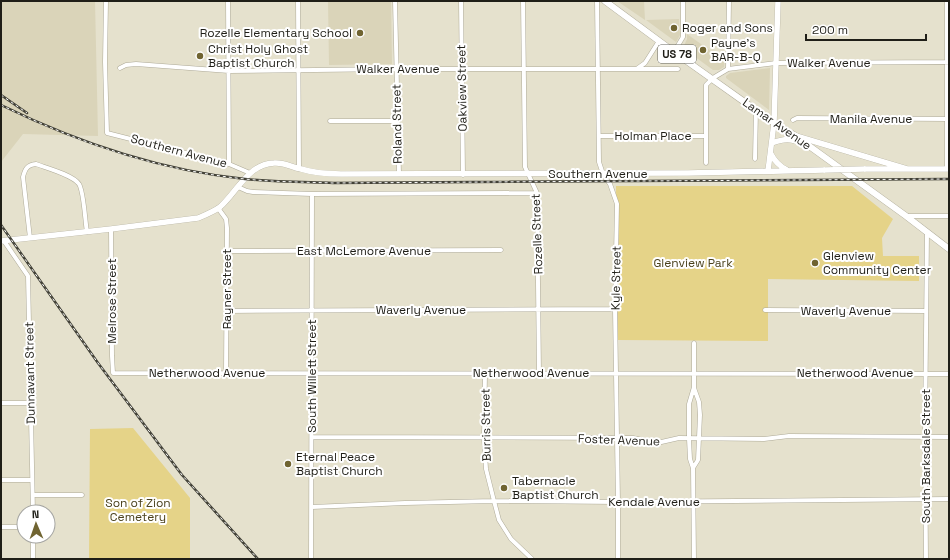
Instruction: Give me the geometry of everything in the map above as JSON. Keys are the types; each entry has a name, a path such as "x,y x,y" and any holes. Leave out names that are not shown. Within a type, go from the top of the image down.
{"main road":[{"name":"Lamar Avenue","path":"604,1 674,52 794,135 949,249"},
{"path":"768,171 774,122 778,1"},
{"path":"794,135 907,169"},
{"path":"772,144 782,139 789,139 804,143"},
{"path":"770,152 779,166 789,171"},
{"name":"Southern Avenue","path":"238,187 250,172 261,166 272,163 282,163 320,174 603,174 864,169 948,169"},
{"path":"2,241 198,218 209,214 218,208 238,187"}],"street":[{"name":"Southern Avenue","path":"106,1 105,62 107,133 229,164 250,172"},
{"path":"228,1 229,164"},
{"path":"298,1 299,169"},
{"name":"Roland Street","path":"395,1 398,174"},
{"name":"Oakview Street","path":"461,1 463,175"},
{"name":"Rozelle Street","path":"523,1 525,167 537,193 539,373"},
{"name":"Kyle Street","path":"597,1 597,68 600,162 603,174 610,184 617,204 615,310 618,559"},
{"path":"674,52 683,37 683,1"},
{"path":"728,69 729,1"},
{"path":"947,1 948,169"},
{"path":"638,68 645,63 659,41"},
{"name":"Walker Avenue","path":"713,78 728,69 776,63 948,62"},
{"name":"Walker Avenue","path":"120,68 126,65 136,64 228,71 597,68 678,69"},
{"path":"706,163 706,85 713,78"},
{"path":"755,159 756,109"},
{"name":"Manila Avenue","path":"793,120 797,118 948,119"},
{"path":"330,121 398,121"},
{"name":"Holman Place","path":"600,136 706,136"},
{"path":"30,238 23,177 25,169 30,165 36,164 73,178 79,185 87,232"},
{"name":"Southern Avenue","path":"238,187 253,192 312,194 537,193"},
{"name":"South Willett Street","path":"311,559 312,194"},
{"name":"Rayner Street","path":"218,208 226,219 227,228 226,373"},
{"path":"906,216 949,216"},
{"name":"Melrose Street","path":"111,229 112,356 114,373"},
{"name":"South Barksdale Street","path":"926,559 927,232"},
{"name":"Dunnavant Street","path":"2,241 28,276 33,504"},
{"name":"East McLemore Avenue","path":"227,251 501,250"},
{"name":"Waverly Avenue","path":"227,311 615,310"},
{"name":"Waverly Avenue","path":"765,310 926,311"},
{"path":"694,343 694,387 689,404 690,459 693,468 694,559"},
{"name":"Netherwood Avenue","path":"114,373 949,374"},
{"name":"Burris Street","path":"485,373 484,438 486,468 494,501 499,520 511,539 532,559"},
{"path":"693,468 698,460 700,415 699,402 694,387"},
{"path":"1,403 30,403"},
{"name":"Foster Avenue","path":"312,437 633,438 657,443 679,438 764,439 789,436 949,437"},
{"path":"1,480 32,480"},
{"path":"33,495 82,495"},
{"name":"Kendale Avenue","path":"312,507 494,501 618,502 949,499"},
{"path":"1,527 16,527"},
{"path":"33,544 33,559"}],"shaded area":[{"path":"1,1 95,1 98,136 23,134 1,162"},
{"name":"Rozelle Elementary School","path":"328,1 391,1 392,64 329,65"},
{"path":"617,1 644,1 645,20"},
{"path":"679,19 680,35 676,42 646,20"},
{"path":"687,34 715,54 725,54 724,67 719,70 713,70 683,48 687,39"},
{"path":"770,68 769,110 726,78 726,76 730,73"}],"green space":[{"name":"Glenview Park","path":"616,186 852,186 893,219 882,238 883,256 919,256 919,281 768,279 768,341 618,340"},
{"name":"Son of Zion Cemetery","path":"133,428 190,498 190,559 89,559 90,429"}],"railway":[{"path":"1,95 27,113"},
{"path":"1,105 30,119 90,143 150,162 213,175 256,180 333,183 949,179"},
{"path":"1,225 98,363 182,475 258,559"}],"place":[{"name":"Roger and Sons","path":"674,28"},
{"name":"Rozelle Elementary School","path":"360,33"},
{"name":"Payne's BAR-B-Q","path":"703,50"},
{"name":"Christ Holy Ghost Baptist Church","path":"200,56"},
{"name":"Glenview Community Center","path":"815,263"},
{"name":"Eternal Peace Baptist Church","path":"288,464"},
{"name":"Tabernacle Baptist Church","path":"504,488"}]}
